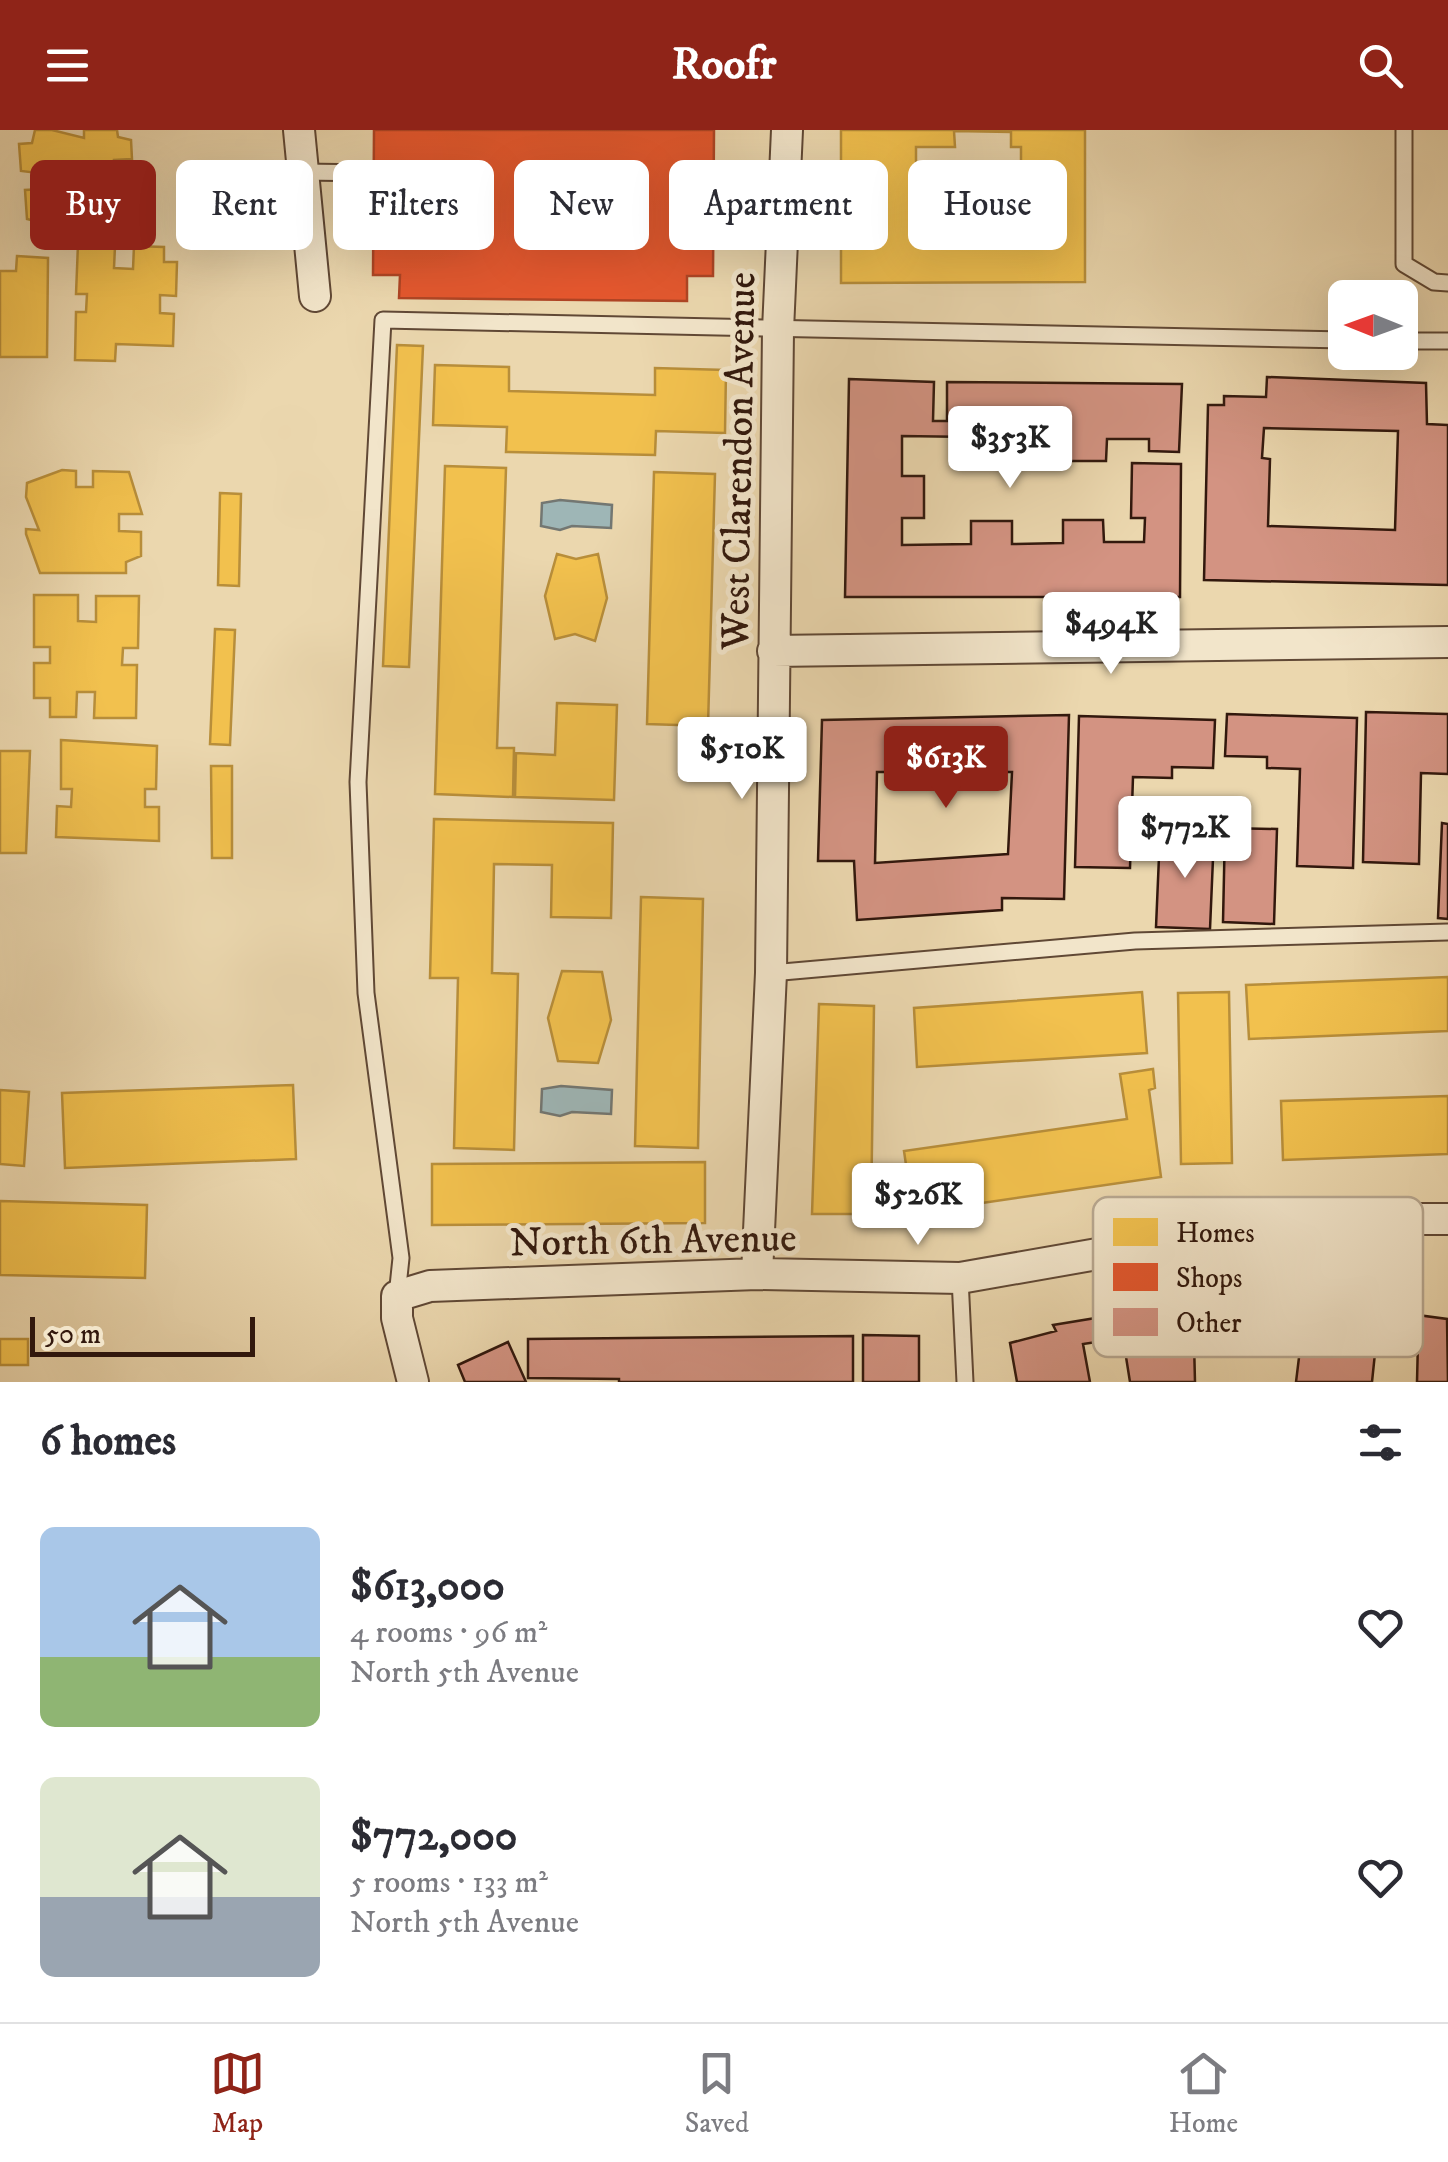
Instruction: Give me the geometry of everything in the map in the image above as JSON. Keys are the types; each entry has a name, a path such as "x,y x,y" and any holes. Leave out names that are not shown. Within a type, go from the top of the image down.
{"street":[{"path":"299,130 302,160"},
{"name":"West Clarendon Avenue","path":"787,160 788,130"},
{"path":"311,250 315,296"},
{"name":"West Clarendon Avenue","path":"757,1274 770,972 782,250"},
{"path":"773,651 1448,642"},
{"name":"North 6th Avenue","path":"1423,1219 1448,1219"},
{"name":"North 6th Avenue","path":"397,1296 449,1284 757,1274 960,1278 1093,1255"},
{"path":"397,1296 397,1318 412,1382"}],"lane":[{"path":"1404,130 1404,264 1434,282 1448,283"},
{"path":"397,1296 400,1258 366,992 358,782 383,320 1328,340"},
{"path":"1418,340 1448,341"},
{"path":"770,972 1135,941 1448,932"},
{"path":"960,1278 965,1382"}],"water":[{"path":"560,500 612,505 611,528 572,526 560,530 541,526 542,503"},
{"path":"561,1086 612,1090 611,1114 572,1112 560,1116 541,1112 542,1089"}],"building: Homes":[{"path":"35,130 84,138 84,130 117,130 118,137 131,140 132,159 30,160 30,172 21,171 19,144 32,143"},
{"path":"841,130 1085,130 1085,282 841,283 841,250 888,250 888,160 841,160"},
{"path":"25,190 30,190 30,220 27,219"},
{"path":"164,247 164,262 177,262 176,296 160,295 160,313 174,314 173,346 116,344 115,361 75,360 76,312 86,312 87,294 76,294 78,250 115,250 114,268 133,269 134,250"},
{"path":"17,256 48,258 47,357 0,357 0,271 16,271"},
{"path":"397,345 423,346 409,667 383,666"},
{"path":"435,365 509,367 509,391 655,395 655,368 726,370 725,433 656,431 655,455 506,452 507,427 433,425"},
{"path":"445,466 506,468 497,748 514,748 513,797 435,794"},
{"path":"62,470 76,471 76,487 93,487 93,471 129,472 142,514 119,514 119,531 141,532 141,556 126,562 126,573 40,573 26,534 26,529 39,530 26,497 27,483"},
{"path":"654,472 715,474 708,726 647,724"},
{"path":"220,493 241,494 239,586 218,585"},
{"path":"557,554 576,559 598,554 607,598 595,641 575,634 555,639 545,596"},
{"path":"34,595 78,595 78,621 96,622 96,596 139,596 138,648 123,648 122,665 137,665 136,718 94,718 95,692 77,692 76,717 50,717 50,698 34,698 34,663 50,663 50,647 34,647"},
{"path":"215,629 235,630 230,745 210,744"},
{"path":"557,703 617,705 614,800 515,797 516,753 555,755"},
{"path":"61,740 157,746 156,789 145,789 145,807 159,807 159,841 56,837 57,806 71,807 72,789 61,789"},
{"path":"0,751 30,751 26,853 0,853"},
{"path":"211,766 232,766 232,858 212,858"},
{"path":"434,819 613,823 611,918 551,917 552,865 494,864 492,973 518,974 514,1150 454,1148 458,978 430,978"},
{"path":"641,897 703,899 698,1148 635,1146"},
{"path":"562,971 602,972 611,1020 598,1063 558,1061 548,1018"},
{"path":"1448,977 1448,1031 1249,1039 1246,985"},
{"path":"1142,992 1147,1053 917,1067 914,1008"},
{"path":"1229,992 1232,1163 1181,1164 1178,993"},
{"path":"819,1004 874,1006 871,1214 812,1214"},
{"path":"1153,1069 1155,1088 1149,1090 1161,1177 913,1213 904,1151 1127,1119 1120,1074"},
{"path":"293,1085 296,1159 65,1168 62,1093"},
{"path":"0,1090 29,1092 24,1166 0,1164"},
{"path":"1448,1096 1448,1154 1283,1160 1281,1101"},
{"path":"705,1162 705,1223 432,1225 432,1164"},
{"path":"0,1201 147,1205 145,1278 0,1275"},
{"path":"0,1339 28,1339 28,1365 0,1365"}],"building: Shops":[{"path":"374,130 714,130 714,160 669,160 669,250 713,250 713,276 687,276 687,301 399,298 400,275 373,275 373,250 494,250 494,160 374,160"}],"building: Other":[{"path":"1267,377 1426,383 1427,424 1448,425 1448,585 1204,580 1208,405 1224,405 1224,396 1266,397","holes":["1264,428 1398,431 1395,530 1268,526 1270,459 1262,458"]},
{"path":"849,379 934,382 933,421 947,421 947,382 1182,384 1179,452 1149,451 1149,439 1107,439 1106,461 1066,461 1066,437 1017,437 1017,460 974,461 973,437 902,436 902,476 924,476 924,518 902,518 902,545 971,544 971,521 1012,521 1012,544 1063,543 1063,520 1103,520 1104,542 1144,542 1145,518 1131,518 1132,463 1181,464 1180,597 845,597"},
{"path":"1366,712 1448,714 1448,774 1421,773 1419,864 1363,862"},
{"path":"1227,714 1357,718 1353,868 1297,866 1300,769 1267,768 1267,757 1225,756"},
{"path":"1069,715 1064,899 1002,898 1002,910 857,920 854,861 818,861 822,720","holes":["877,772 1012,772 1008,854 875,863"]},
{"path":"1079,716 1215,720 1213,768 1172,767 1172,778 1133,777 1130,868 1075,867"},
{"path":"1442,823 1448,824 1448,919 1438,918"},
{"path":"1225,828 1277,829 1274,924 1223,922"},
{"path":"1160,833 1214,835 1210,929 1156,927"},
{"path":"1423,1316 1447,1319 1448,1382 1417,1382 1418,1357 1423,1357"},
{"path":"1093,1318 1093,1342 1083,1344 1090,1382 1017,1382 1010,1343 1056,1331 1053,1325"},
{"path":"863,1335 919,1336 919,1382 863,1382"},
{"path":"853,1336 853,1382 528,1378 528,1339"},
{"path":"508,1342 526,1382 465,1382 458,1365"},
{"path":"1126,1357 1194,1357 1195,1382 1130,1382"},
{"path":"1299,1357 1375,1357 1372,1382 1296,1382"}]}
